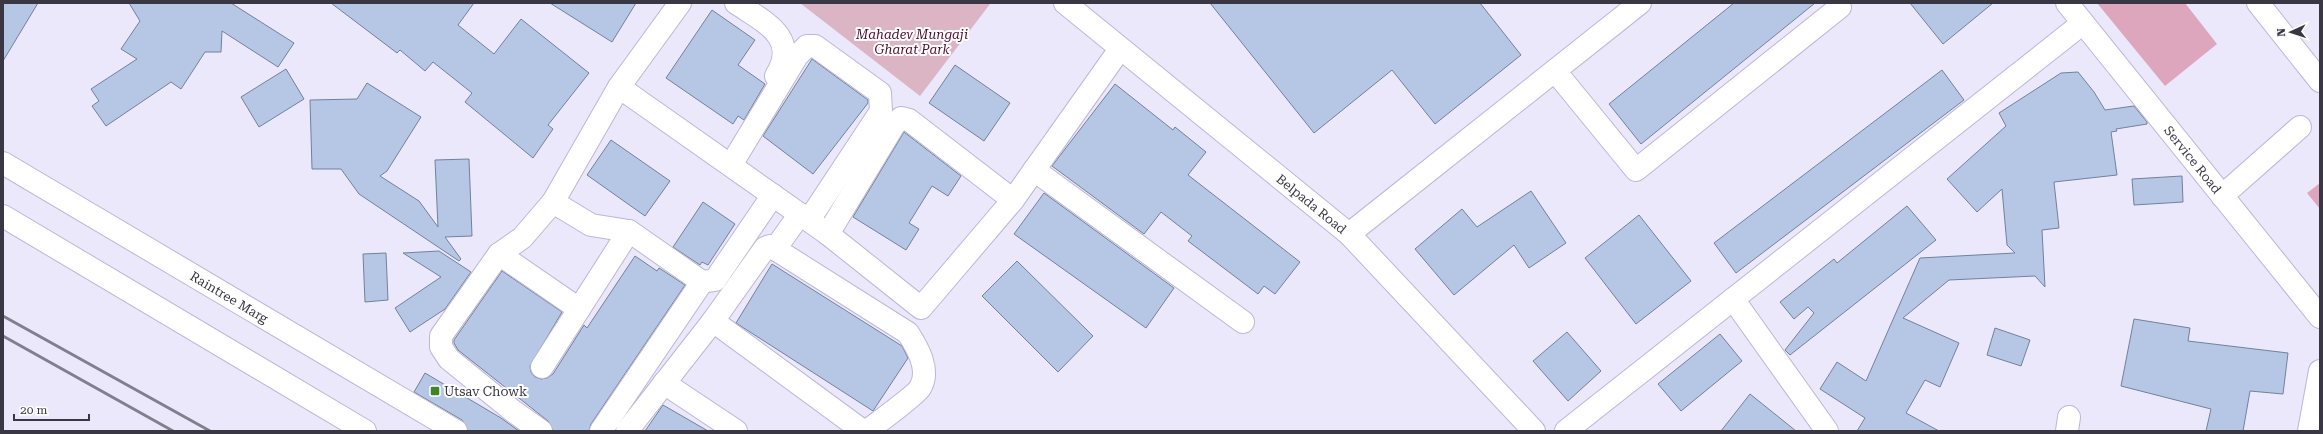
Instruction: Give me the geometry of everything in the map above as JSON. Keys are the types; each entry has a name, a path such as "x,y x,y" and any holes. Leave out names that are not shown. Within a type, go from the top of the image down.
{"main road":[{"path":"541,431 513,411 449,359 441,347 441,336 499,254 522,238 553,202 620,87 680,3"},
{"path":"727,163 783,65 784,51 781,38 775,28 736,3"},
{"name":"Belpada Road","path":"1065,3 1349,234 1534,431"},
{"path":"1349,234 1640,3"},
{"name":"Service Road","path":"2066,3 2320,317"},
{"path":"2258,3 2320,81"},
{"path":"1555,71 1636,170 1840,7"},
{"path":"1566,431 2083,23"},
{"path":"727,163 797,56 807,46 815,46 880,93 882,103 881,111 804,217 775,249"},
{"path":"908,333 921,308 1017,195 1120,48"},
{"path":"620,87 828,234 921,308"},
{"path":"828,234 894,125 901,118 909,120 1017,195"},
{"path":"2222,196 2300,127"},
{"name":"Raintree Marg","path":"3,164 456,431"},
{"path":"993,169 1017,195"},
{"path":"1034,170 1243,322"},
{"path":"553,202 591,225 629,231 702,282 714,280 773,195"},
{"path":"3,216 365,431"},
{"path":"542,367 629,231"},
{"path":"627,431 713,321 765,248 770,246 908,333 922,362 924,372 920,388 867,431"},
{"path":"499,254 579,309"},
{"path":"601,431 702,282"},
{"path":"1733,299 1827,431"},
{"path":"713,321 863,431"},
{"path":"2309,431 2320,371"},
{"path":"664,383 736,431"}],"green space":[{"name":"Mahadev Mungaji Gharat Park","path":"800,3 989,3 990,4 920,96"}],"shaded area":[{"path":"2097,3 2185,3 2217,44 2165,86"},
{"path":"2320,183 2320,209 2307,193"}],"building":[{"path":"3,3 38,3 3,61"},
{"path":"129,3 231,3 294,43 278,67 222,31 221,52 205,52 181,89 171,82 106,126 92,106 99,101 91,89 137,59 121,49 140,21"},
{"path":"331,3 474,3 458,25 494,54 521,19 589,73 548,125 553,129 533,158 465,102 472,93 433,62 425,71 400,50 397,53"},
{"path":"550,3 636,3 612,42"},
{"path":"1210,3 1480,3 1521,55 1435,124 1392,70 1314,133"},
{"path":"1734,3 1815,3 1641,144 1609,104"},
{"path":"1910,3 1993,3 1943,44"},
{"path":"712,10 755,40 738,65 765,84 744,120 738,116 733,124 666,78"},
{"path":"812,59 868,100 868,103 813,174 763,136"},
{"path":"955,65 1010,103 984,141 929,103"},
{"path":"286,69 304,99 259,127 241,97"},
{"path":"1942,70 1964,100 1736,273 1714,243"},
{"path":"2078,72 2094,92 2105,110 2134,106 2147,122 2147,124 2116,129 2117,131 2111,132 2117,175 2054,182 2059,228 2042,230 2045,287 2035,276 1949,280 1903,318 1959,343 1940,387 1925,380 1906,413 1939,431 1857,431 1865,418 1820,389 1837,362 1866,381 1920,258 2015,253 2007,245 2002,189 1977,212 1947,179 2006,126 1999,113 2061,73"},
{"path":"367,83 421,117 387,171 380,176 419,201 438,227 435,160 469,159 472,236 445,237 461,259 459,261 359,194 341,169 312,169 310,100 357,99"},
{"path":"1115,84 1173,130 1175,127 1206,152 1188,175 1300,262 1275,294 1264,286 1258,294 1188,241 1192,236 1161,212 1144,234 1052,166"},
{"path":"904,132 961,176 948,196 932,186 909,223 919,229 906,250 853,217"},
{"path":"611,140 670,181 645,216 587,175"},
{"path":"2182,176 2183,202 2134,205 2132,179"},
{"path":"1531,191 1566,243 1529,268 1514,245 1454,295 1415,249 1462,209 1477,227"},
{"path":"1044,193 1174,288 1146,328 1014,234"},
{"path":"703,202 735,224 708,265 702,262 700,265 673,247"},
{"path":"1907,206 1936,240 1790,355 1785,350 1814,313 1808,307 1794,319 1780,302 1834,259 1837,263"},
{"path":"1639,215 1691,281 1636,324 1585,258"},
{"path":"439,251 471,272 445,309 410,332 395,308 441,277 403,253"},
{"path":"386,253 388,300 365,302 363,254"},
{"path":"635,256 657,271 659,268 685,285 591,424 589,431 553,431 548,421 458,350 454,343 454,340 502,271 562,312 530,366 531,372 535,377 541,379 547,378 553,374 584,325 587,328"},
{"path":"1017,261 1093,336 1058,372 982,296"},
{"path":"772,264 902,346 908,358 873,411 736,323"},
{"path":"2134,319 2190,328 2188,341 2288,353 2283,394 2250,391 2243,431 2206,431 2211,409 2121,386"},
{"path":"1995,328 2030,340 2021,366 1987,355"},
{"path":"1567,332 1601,371 1568,401 1533,361"},
{"path":"1720,334 1742,361 1681,411 1658,384"},
{"name":"Utsav Chowk","path":"425,373 501,418 519,431 468,431 462,420 414,392"},
{"path":"1750,394 1796,431 1721,431"},
{"path":"663,405 708,431 645,431"}],"railway":[{"path":"3,316 210,431"},
{"path":"3,336 173,431"}],"place":[{"name":"Utsav Chowk","path":"435,391"}]}
